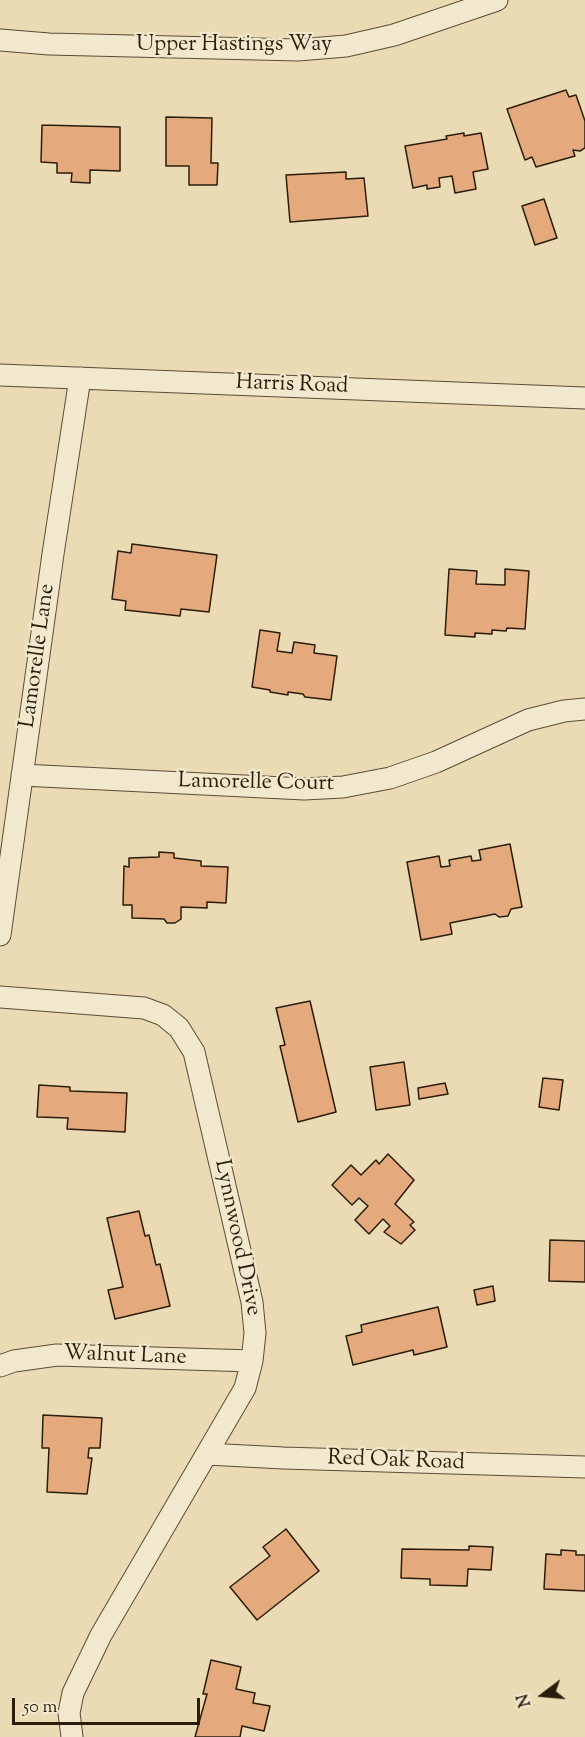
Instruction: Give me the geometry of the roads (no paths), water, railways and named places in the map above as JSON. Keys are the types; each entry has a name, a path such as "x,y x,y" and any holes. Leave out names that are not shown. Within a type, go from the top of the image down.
{"street":[{"name":"Upper Hastings Way","path":"0,40 49,44 298,50 346,46 394,35 497,0"},
{"name":"Harris Road","path":"0,375 585,398"},
{"name":"Lamorelle Lane","path":"0,935 80,378"},
{"name":"Lamorelle Court","path":"22,775 304,789 343,787 390,778 436,762 528,720 564,711 585,709"},
{"name":"Lynnwood Drive","path":"0,997 144,1008 163,1015 179,1028 194,1052 252,1302 255,1333 252,1361 245,1388 101,1635 73,1693 69,1713 72,1737"},
{"name":"Walnut Lane","path":"0,1366 14,1361 57,1355 252,1361"},
{"name":"Red Oak Road","path":"207,1454 295,1459 585,1467"}]}
